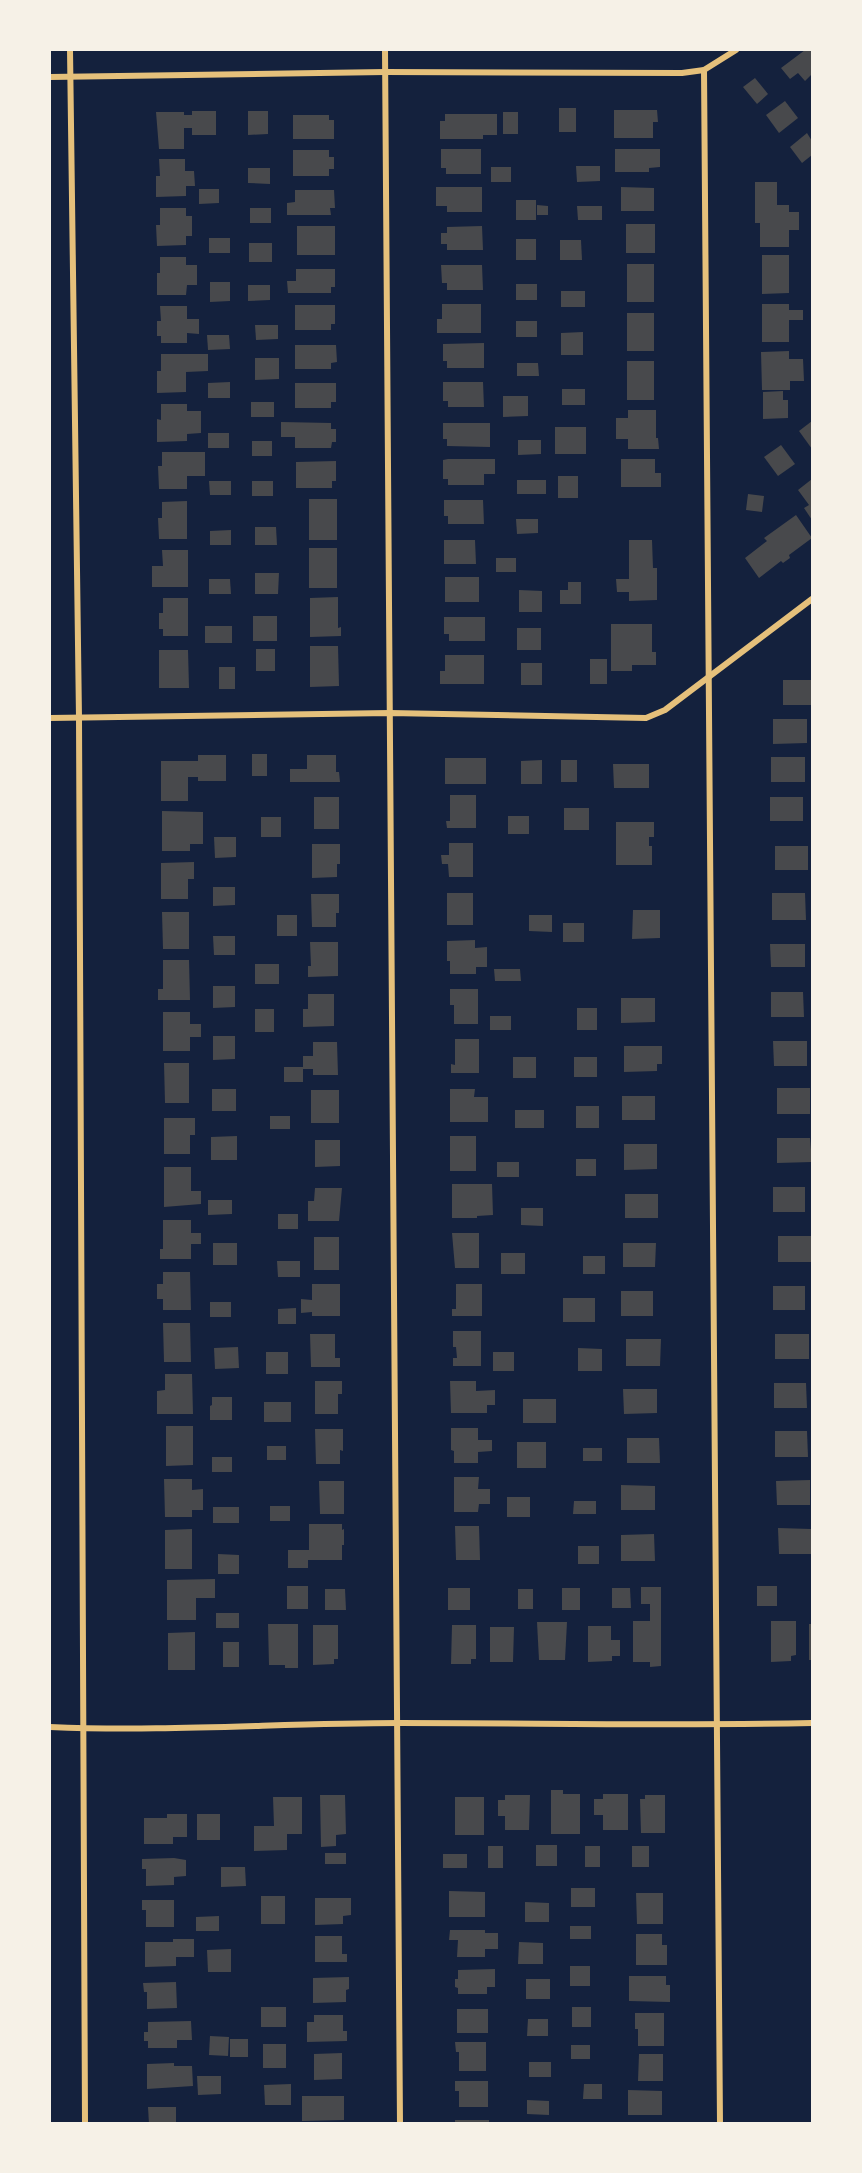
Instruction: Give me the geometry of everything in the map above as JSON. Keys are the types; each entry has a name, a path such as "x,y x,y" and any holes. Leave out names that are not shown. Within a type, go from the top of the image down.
{"street":[{"path":"70,50 80,717 85,2124"},
{"path":"385,50 400,2124"},
{"path":"50,77 385,72 682,73 704,70 736,50"},
{"path":"704,70 720,2124"},
{"path":"50,718 390,713 646,718 665,710 813,599"},
{"path":"50,1726 82,1728 397,1723 813,1723"}],"building":[{"path":"805,50 812,50 812,74 805,81 798,73 790,79 781,68"},
{"path":"755,78 768,94 757,104 743,87"},
{"path":"785,101 798,118 779,133 766,115"},
{"path":"559,108 576,108 576,132 559,132"},
{"path":"614,110 657,110 658,122 653,122 653,138 614,138"},
{"path":"192,111 216,111 216,135 192,135 192,128 184,128 184,149 159,149 156,112 184,112 184,115 192,115"},
{"path":"248,111 268,111 268,134 248,135"},
{"path":"503,112 518,112 518,134 503,134"},
{"path":"445,114 497,114 497,135 483,135 483,139 440,139 440,121 445,121"},
{"path":"293,115 329,115 329,120 334,120 334,139 293,139"},
{"path":"807,133 812,141 812,155 802,163 790,147"},
{"path":"441,149 481,149 481,174 446,174 446,168 441,168"},
{"path":"615,149 660,149 660,167 649,168 649,172 615,172"},
{"path":"293,150 329,150 329,157 334,157 334,169 329,169 329,176 293,176"},
{"path":"159,159 185,159 185,171 194,171 195,186 186,186 186,196 156,197 156,176 160,176"},
{"path":"576,166 600,166 600,181 577,182"},
{"path":"491,167 511,167 511,182 491,182"},
{"path":"248,168 270,168 270,184 248,183"},
{"path":"755,182 777,182 777,205 789,205 789,212 799,212 799,230 789,230 789,247 760,247 760,223 755,223"},
{"path":"436,187 482,187 482,212 447,212 447,206 436,206"},
{"path":"621,187 654,188 654,211 621,211"},
{"path":"199,189 219,189 219,203 199,204"},
{"path":"295,190 334,190 335,208 330,208 331,215 287,215 287,203 295,202"},
{"path":"516,200 536,200 536,220 516,220"},
{"path":"537,205 548,206 548,215 537,215"},
{"path":"577,206 602,206 602,220 578,220"},
{"path":"160,208 186,208 186,216 192,216 192,236 186,236 186,245 157,246 156,225 160,225"},
{"path":"250,208 271,208 271,223 250,223"},
{"path":"626,224 655,224 655,253 626,253"},
{"path":"297,226 335,226 335,255 297,255"},
{"path":"482,226 483,250 447,250 447,244 441,244 441,233 447,233 447,227"},
{"path":"209,238 230,238 230,253 209,253"},
{"path":"516,239 536,239 536,260 516,260"},
{"path":"560,240 581,240 582,260 560,260"},
{"path":"249,243 272,243 272,262 249,262"},
{"path":"762,255 789,255 789,293 762,294"},
{"path":"160,257 186,257 186,265 197,265 197,285 187,285 186,295 157,295"},
{"path":"627,264 654,264 654,302 627,302"},
{"path":"441,265 482,265 483,290 447,290 447,283 442,283"},
{"path":"296,269 335,269 335,287 331,287 331,293 288,293 287,281 296,281"},
{"path":"210,282 230,282 230,301 210,302"},
{"path":"516,284 537,284 537,300 516,300"},
{"path":"248,285 270,285 270,300 248,301"},
{"path":"561,291 585,291 585,307 561,307"},
{"path":"442,304 481,304 481,333 437,333 437,319 442,319"},
{"path":"762,304 789,304 789,310 803,310 803,320 789,320 789,342 762,342"},
{"path":"295,305 335,305 335,324 331,324 331,330 295,330"},
{"path":"160,306 187,306 187,319 199,319 199,334 187,333 187,343 161,343 161,336 157,336 157,321 161,321"},
{"path":"627,313 654,313 654,351 627,351"},
{"path":"516,321 537,321 537,337 516,337"},
{"path":"255,325 278,325 278,339 256,340"},
{"path":"583,332 583,355 561,355 561,333"},
{"path":"207,335 229,335 230,349 208,350"},
{"path":"484,343 484,368 447,368 447,361 443,361 443,344"},
{"path":"295,345 336,345 337,362 331,363 331,369 295,369"},
{"path":"789,351 789,359 803,359 804,381 790,381 790,390 762,390 761,352"},
{"path":"161,354 208,354 208,371 186,372 186,392 157,393 157,371 161,371"},
{"path":"255,358 279,358 279,379 255,380"},
{"path":"627,361 654,361 654,400 627,400"},
{"path":"517,363 538,363 539,376 517,376"},
{"path":"230,382 230,398 208,398 208,383"},
{"path":"443,382 483,382 484,407 448,407 448,401 443,401"},
{"path":"295,383 336,383 336,402 331,402 331,408 295,408"},
{"path":"562,389 585,389 585,405 562,405"},
{"path":"783,391 783,400 788,400 788,418 763,419 763,392"},
{"path":"503,396 528,396 528,416 503,417"},
{"path":"251,402 274,402 274,417 251,417"},
{"path":"161,404 187,404 187,411 201,411 201,433 187,434 187,441 157,442 157,419 161,420"},
{"path":"628,410 656,410 656,438 658,438 659,449 628,449 628,439 616,439 616,418 628,418"},
{"path":"812,421 812,449 799,431"},
{"path":"281,422 331,423 331,429 336,429 336,442 332,442 331,448 295,448 295,437 281,437"},
{"path":"443,423 490,423 490,447 447,446 447,439 443,439"},
{"path":"555,427 586,427 586,454 555,454"},
{"path":"208,433 229,433 229,448 208,448"},
{"path":"518,440 541,440 541,454 518,455"},
{"path":"252,441 272,441 272,456 252,456"},
{"path":"781,445 795,464 778,476 764,457"},
{"path":"162,452 205,452 205,476 187,476 187,489 159,489 158,466 162,466"},
{"path":"495,459 495,474 484,474 484,485 448,485 448,479 443,479 443,460"},
{"path":"621,459 655,459 655,473 661,473 661,487 621,487"},
{"path":"336,461 336,481 332,481 332,488 296,488 296,462"},
{"path":"558,476 578,476 578,498 558,498"},
{"path":"812,479 812,520 804,508 809,505 798,490"},
{"path":"517,480 546,480 546,494 517,494"},
{"path":"209,481 231,481 231,495 210,495"},
{"path":"252,481 273,481 273,496 252,496"},
{"path":"748,494 764,496 762,512 746,510"},
{"path":"309,499 337,499 337,540 309,540"},
{"path":"444,500 483,500 484,524 448,524 448,516 444,516"},
{"path":"187,501 187,539 159,539 158,518 162,518 162,502"},
{"path":"796,515 812,538 789,555 790,558 783,563 781,561 759,578 745,558 767,541 764,538"},
{"path":"516,519 538,519 538,533 517,534"},
{"path":"255,527 276,527 277,545 255,545"},
{"path":"231,530 231,545 210,545 210,531"},
{"path":"444,540 475,540 476,564 444,564"},
{"path":"629,540 652,540 653,568 657,568 657,600 629,601 629,592 617,592 616,579 629,579"},
{"path":"309,548 337,548 337,588 309,588"},
{"path":"162,550 188,550 188,587 152,587 152,566 163,566"},
{"path":"496,558 516,558 516,572 496,572"},
{"path":"255,573 279,573 278,594 255,594"},
{"path":"445,577 479,577 479,602 445,602"},
{"path":"209,579 230,579 231,594 209,594"},
{"path":"568,582 581,582 581,604 560,604 560,590 568,590"},
{"path":"519,590 542,591 542,612 519,612"},
{"path":"338,597 338,628 341,627 341,636 310,637 310,598"},
{"path":"163,598 188,598 188,636 163,636 163,629 159,629 159,613 163,613"},
{"path":"253,616 277,616 277,641 253,641"},
{"path":"444,617 485,617 485,641 449,641 449,634 444,634"},
{"path":"611,624 652,624 652,652 656,652 656,665 632,665 632,671 611,671"},
{"path":"205,626 232,626 232,643 205,643"},
{"path":"517,628 541,628 541,650 517,650"},
{"path":"310,646 338,646 339,686 310,687"},
{"path":"256,649 275,649 275,671 256,671"},
{"path":"159,650 188,650 189,688 159,688"},
{"path":"445,655 484,655 484,684 440,684 440,671 445,671"},
{"path":"590,659 607,659 607,684 590,684"},
{"path":"521,663 542,663 542,685 521,685"},
{"path":"219,667 235,667 235,689 219,689"},
{"path":"783,680 812,680 812,705 783,705"},
{"path":"773,719 807,719 807,743 773,744"},
{"path":"252,754 267,754 267,776 252,776"},
{"path":"198,755 226,755 226,781 198,781 198,777 188,777 188,801 161,801 161,761 198,761"},
{"path":"307,755 336,755 336,772 339,772 340,782 290,782 290,769 307,769"},
{"path":"771,757 805,757 805,782 771,782"},
{"path":"445,758 486,758 486,784 445,784"},
{"path":"542,760 542,784 521,784 521,761"},
{"path":"561,760 577,760 577,782 561,782"},
{"path":"613,764 649,764 649,788 614,788"},
{"path":"450,795 476,795 476,828 447,828 446,821 450,821"},
{"path":"314,797 339,797 339,829 314,829"},
{"path":"770,797 803,797 803,821 770,821"},
{"path":"564,808 589,808 589,830 564,830"},
{"path":"162,811 203,812 203,844 190,844 190,851 162,851"},
{"path":"508,816 529,816 529,834 508,834"},
{"path":"261,817 281,817 281,837 261,837"},
{"path":"616,822 654,822 654,837 649,837 649,846 652,846 652,865 616,865"},
{"path":"214,837 236,837 236,857 215,858"},
{"path":"449,843 473,843 473,877 449,877 448,864 442,864 441,855 449,855"},
{"path":"312,844 340,844 340,864 337,864 337,877 312,878"},
{"path":"775,846 808,846 808,870 775,870"},
{"path":"194,862 194,879 188,879 188,899 161,899 161,863"},
{"path":"213,887 235,887 235,905 213,906"},
{"path":"447,893 473,893 473,925 447,925"},
{"path":"772,893 805,893 806,920 772,920"},
{"path":"311,894 339,894 336,927 312,927"},
{"path":"633,910 660,910 660,938 632,939"},
{"path":"162,912 189,912 189,949 163,949"},
{"path":"277,915 297,915 297,936 277,936"},
{"path":"529,915 552,915 552,932 529,931"},
{"path":"563,923 584,923 584,942 563,942"},
{"path":"213,936 235,936 235,955 214,955"},
{"path":"475,940 475,948 487,947 487,967 476,967 476,974 450,974 450,961 447,961 447,941"},
{"path":"310,942 338,942 338,976 308,977 308,966 311,966"},
{"path":"770,944 805,944 805,967 771,967"},
{"path":"163,960 189,960 190,1000 158,1000 158,989 163,989"},
{"path":"255,964 279,964 279,984 255,984"},
{"path":"494,969 520,969 521,981 495,981"},
{"path":"213,986 235,986 235,1007 213,1008"},
{"path":"450,989 478,989 478,1024 454,1024 454,1005 450,1005"},
{"path":"771,992 803,992 804,1017 771,1017"},
{"path":"308,994 334,994 334,1026 303,1027 303,1009 308,1009"},
{"path":"621,998 655,998 655,1022 621,1023"},
{"path":"577,1008 597,1008 597,1030 577,1030"},
{"path":"255,1009 274,1009 274,1032 255,1032"},
{"path":"163,1012 190,1012 190,1024 201,1024 201,1037 190,1037 190,1051 163,1051"},
{"path":"490,1016 511,1016 511,1030 490,1030"},
{"path":"213,1036 235,1036 235,1059 213,1060"},
{"path":"455,1039 479,1039 479,1073 451,1073 451,1064 455,1065"},
{"path":"773,1041 807,1041 807,1066 774,1066"},
{"path":"313,1042 337,1042 338,1075 313,1075 313,1069 303,1069 303,1056 313,1056"},
{"path":"624,1046 662,1046 662,1064 657,1064 657,1071 624,1072"},
{"path":"513,1057 536,1057 536,1078 513,1078"},
{"path":"574,1057 597,1057 597,1077 574,1077"},
{"path":"164,1063 189,1063 189,1103 165,1103"},
{"path":"284,1067 303,1067 303,1082 284,1082"},
{"path":"777,1088 810,1088 810,1114 777,1114"},
{"path":"212,1089 236,1089 236,1111 212,1111"},
{"path":"450,1089 475,1089 474,1097 488,1097 488,1122 450,1122"},
{"path":"311,1090 339,1090 339,1123 311,1123"},
{"path":"622,1096 655,1096 655,1120 622,1120"},
{"path":"576,1106 599,1106 599,1128 576,1128"},
{"path":"515,1110 544,1110 544,1128 515,1128"},
{"path":"270,1116 290,1116 290,1129 270,1129"},
{"path":"164,1118 195,1118 195,1135 190,1135 190,1154 164,1154"},
{"path":"237,1136 237,1160 211,1160 211,1137"},
{"path":"450,1136 476,1136 476,1171 450,1171"},
{"path":"777,1138 810,1138 812,1162 777,1163"},
{"path":"315,1140 340,1140 340,1166 315,1167"},
{"path":"624,1144 657,1144 657,1169 624,1170"},
{"path":"576,1159 596,1159 596,1176 576,1176"},
{"path":"497,1162 519,1162 519,1177 497,1177"},
{"path":"164,1167 191,1167 191,1191 201,1191 201,1204 164,1207"},
{"path":"452,1184 492,1184 493,1215 477,1216 477,1218 452,1218"},
{"path":"773,1187 805,1187 805,1212 773,1212"},
{"path":"315,1188 342,1188 339,1221 308,1221 308,1201 314,1201"},
{"path":"625,1194 658,1194 658,1218 625,1218"},
{"path":"208,1200 232,1200 232,1214 208,1215"},
{"path":"521,1208 543,1208 543,1226 521,1225"},
{"path":"278,1214 298,1214 298,1229 278,1229"},
{"path":"163,1220 191,1220 191,1233 201,1233 201,1244 191,1244 191,1259 160,1259 160,1249 163,1249"},
{"path":"452,1233 479,1233 479,1268 455,1268"},
{"path":"778,1236 811,1236 812,1262 778,1262"},
{"path":"314,1237 339,1237 339,1270 314,1270"},
{"path":"213,1243 237,1243 237,1265 213,1265"},
{"path":"623,1243 656,1243 655,1267 623,1267"},
{"path":"501,1253 525,1253 525,1274 501,1274"},
{"path":"583,1256 605,1256 605,1274 583,1274"},
{"path":"277,1261 300,1261 300,1277 278,1277"},
{"path":"163,1272 190,1272 191,1310 163,1310 163,1299 157,1299 157,1284 163,1284"},
{"path":"312,1284 340,1284 340,1316 312,1316 312,1312 301,1313 301,1299 312,1300"},
{"path":"456,1284 482,1284 482,1316 452,1316 452,1309 456,1309"},
{"path":"773,1286 805,1286 805,1310 773,1310"},
{"path":"621,1291 653,1291 653,1316 621,1316"},
{"path":"563,1298 595,1298 595,1322 563,1322"},
{"path":"210,1302 231,1302 231,1317 210,1317"},
{"path":"296,1308 296,1324 278,1324 278,1309"},
{"path":"163,1323 190,1323 191,1362 164,1362"},
{"path":"453,1331 481,1331 481,1366 453,1366 453,1358 457,1358 456,1347 453,1347"},
{"path":"310,1334 335,1334 335,1358 340,1358 340,1367 311,1367"},
{"path":"775,1334 809,1334 809,1359 775,1359"},
{"path":"626,1339 661,1339 660,1366 626,1366"},
{"path":"238,1347 239,1368 215,1369 214,1348"},
{"path":"578,1348 602,1349 602,1371 578,1371"},
{"path":"266,1352 288,1352 288,1374 266,1374"},
{"path":"493,1352 514,1352 514,1371 493,1371"},
{"path":"165,1374 192,1374 193,1414 157,1414 157,1391 165,1390"},
{"path":"315,1381 342,1381 342,1394 338,1394 338,1414 315,1414"},
{"path":"450,1381 476,1381 476,1391 495,1390 495,1405 487,1405 487,1413 451,1413"},
{"path":"774,1383 806,1383 807,1408 774,1408"},
{"path":"623,1389 657,1389 657,1413 624,1414"},
{"path":"212,1397 232,1397 232,1420 210,1420"},
{"path":"523,1399 556,1399 556,1423 523,1423"},
{"path":"264,1402 291,1402 291,1422 264,1422"},
{"path":"166,1426 193,1426 193,1465 166,1466"},
{"path":"451,1428 478,1428 478,1440 492,1440 492,1451 478,1452 478,1463 454,1463 454,1451 451,1450"},
{"path":"315,1429 343,1429 343,1451 340,1450 340,1464 316,1464"},
{"path":"775,1431 807,1431 808,1457 775,1457"},
{"path":"627,1438 659,1438 660,1463 627,1463"},
{"path":"517,1442 546,1442 546,1468 517,1468"},
{"path":"267,1446 286,1446 286,1460 267,1460"},
{"path":"583,1448 602,1448 602,1461 583,1461"},
{"path":"212,1457 232,1457 232,1472 212,1472"},
{"path":"454,1477 479,1477 478,1489 490,1489 490,1504 479,1504 478,1512 454,1512"},
{"path":"164,1479 192,1479 192,1490 203,1489 203,1510 192,1510 192,1517 165,1517"},
{"path":"810,1480 810,1505 777,1505 776,1481"},
{"path":"319,1481 344,1481 344,1514 320,1514"},
{"path":"621,1485 655,1486 655,1510 621,1510"},
{"path":"507,1497 530,1497 530,1517 507,1517"},
{"path":"574,1501 596,1501 596,1514 573,1514"},
{"path":"270,1506 290,1506 290,1521 270,1521"},
{"path":"213,1507 239,1507 239,1523 213,1523"},
{"path":"309,1524 342,1524 344,1545 342,1545 342,1560 308,1560 308,1568 288,1568 288,1550 309,1550"},
{"path":"455,1526 479,1526 480,1560 456,1560"},
{"path":"778,1528 811,1529 811,1554 779,1554"},
{"path":"192,1529 192,1569 165,1569 165,1530"},
{"path":"654,1534 655,1561 621,1561 621,1535"},
{"path":"578,1546 599,1546 599,1564 578,1564"},
{"path":"218,1554 239,1555 239,1574 218,1574"},
{"path":"215,1579 215,1598 196,1598 196,1620 167,1620 167,1580"},
{"path":"287,1586 308,1586 308,1609 287,1609"},
{"path":"757,1586 777,1586 777,1606 757,1606"},
{"path":"641,1587 661,1587 661,1666 650,1667 650,1662 633,1662 633,1621 650,1621 650,1604 641,1604"},
{"path":"448,1588 470,1588 470,1610 448,1610"},
{"path":"562,1588 580,1588 580,1610 562,1610"},
{"path":"612,1588 630,1588 631,1608 612,1608"},
{"path":"325,1589 345,1589 346,1610 325,1610"},
{"path":"518,1589 533,1589 533,1609 518,1609"},
{"path":"216,1613 239,1613 239,1628 216,1628"},
{"path":"771,1621 796,1621 796,1655 791,1656 791,1661 771,1662"},
{"path":"537,1622 567,1622 565,1660 539,1660"},
{"path":"268,1624 298,1624 298,1668 269,1665"},
{"path":"809,1624 812,1624 812,1660 809,1660"},
{"path":"313,1625 338,1625 338,1659 334,1659 334,1664 313,1665"},
{"path":"452,1625 476,1625 476,1659 471,1659 471,1664 451,1664"},
{"path":"588,1626 611,1626 611,1640 620,1640 620,1656 612,1656 612,1661 588,1662"},
{"path":"490,1627 514,1627 513,1662 490,1662"},
{"path":"195,1632 195,1670 168,1670 168,1633"},
{"path":"223,1642 239,1642 239,1667 223,1667"},
{"path":"551,1790 563,1790 563,1794 580,1794 580,1834 551,1834"},
{"path":"603,1794 628,1794 628,1830 603,1830 603,1815 594,1815 594,1799 603,1799"},
{"path":"320,1795 345,1795 346,1834 336,1835 336,1846 321,1847"},
{"path":"505,1795 530,1795 529,1830 505,1830 505,1816 498,1816 498,1800 505,1800"},
{"path":"645,1795 665,1795 665,1833 641,1833 640,1799 645,1799"},
{"path":"273,1797 302,1797 302,1834 287,1834 287,1850 254,1851 254,1826 274,1826"},
{"path":"455,1797 484,1797 484,1835 455,1835"},
{"path":"167,1814 187,1814 187,1837 173,1837 173,1844 144,1844 144,1818 167,1818"},
{"path":"197,1814 220,1814 220,1840 197,1840"},
{"path":"536,1845 557,1845 557,1866 536,1866"},
{"path":"488,1846 503,1846 503,1868 488,1868"},
{"path":"585,1846 600,1846 600,1867 585,1867"},
{"path":"632,1846 649,1846 649,1867 632,1867"},
{"path":"325,1853 346,1853 346,1864 325,1864"},
{"path":"443,1854 467,1854 467,1868 443,1868"},
{"path":"142,1859 186,1860 186,1876 174,1877 174,1885 146,1886 146,1869 142,1869"},
{"path":"221,1867 245,1867 246,1886 221,1887"},
{"path":"571,1888 595,1888 595,1907 571,1907"},
{"path":"449,1891 485,1892 485,1917 449,1917"},
{"path":"636,1893 663,1893 663,1924 637,1924"},
{"path":"261,1896 285,1896 285,1924 261,1924"},
{"path":"315,1898 351,1898 351,1915 343,1916 343,1924 315,1925"},
{"path":"142,1900 174,1900 174,1927 146,1927 146,1910 142,1910"},
{"path":"525,1902 549,1903 549,1922 525,1922"},
{"path":"219,1916 219,1931 196,1931 196,1917"},
{"path":"570,1926 591,1926 591,1939 570,1939"},
{"path":"450,1930 485,1930 485,1933 498,1933 498,1949 485,1949 485,1957 457,1957 458,1940 449,1940"},
{"path":"636,1934 662,1934 662,1945 667,1945 667,1965 636,1965"},
{"path":"315,1936 342,1936 342,1954 347,1954 347,1962 315,1962"},
{"path":"173,1939 194,1939 194,1957 176,1957 176,1966 145,1967 145,1942 173,1942"},
{"path":"519,1942 543,1943 543,1964 518,1964"},
{"path":"231,1949 231,1972 208,1972 207,1950"},
{"path":"570,1966 590,1966 590,1986 570,1986"},
{"path":"495,1969 495,1987 487,1987 487,1994 458,1994 455,1979 458,1979 458,1970"},
{"path":"629,1976 666,1976 666,1985 670,1985 670,2002 629,2001"},
{"path":"349,1977 346,2002 313,2003 313,1978"},
{"path":"526,1979 550,1979 550,1999 526,1999"},
{"path":"176,1982 177,2008 147,2009 147,1992 144,1992 143,1983"},
{"path":"261,2007 286,2007 286,2027 261,2027"},
{"path":"572,2007 591,2007 591,2027 572,2027"},
{"path":"457,2009 488,2009 488,2033 457,2033"},
{"path":"635,2013 664,2013 664,2046 638,2046"},
{"path":"314,2015 343,2015 343,2031 347,2031 347,2041 307,2042 307,2022 314,2022"},
{"path":"528,2019 548,2019 548,2036 527,2036"},
{"path":"191,2021 192,2040 177,2040 177,2048 148,2048 148,2041 144,2041 144,2032 148,2032 148,2022"},
{"path":"210,2036 229,2037 228,2056 209,2055"},
{"path":"230,2039 248,2039 248,2057 230,2057"},
{"path":"455,2042 486,2042 486,2071 459,2071 459,2052 456,2052"},
{"path":"263,2044 286,2044 286,2068 263,2068"},
{"path":"571,2045 590,2045 590,2059 571,2059"},
{"path":"342,2053 342,2079 314,2080 314,2054"},
{"path":"639,2054 663,2054 663,2081 638,2081"},
{"path":"529,2062 551,2062 551,2077 529,2077"},
{"path":"174,2063 174,2066 192,2066 193,2086 147,2089 147,2064"},
{"path":"197,2076 221,2076 221,2094 198,2095"},
{"path":"455,2081 488,2081 488,2107 459,2107 459,2091 455,2091"},
{"path":"291,2084 291,2105 265,2105 264,2085"},
{"path":"584,2084 602,2084 602,2099 583,2099"},
{"path":"628,2090 662,2091 662,2115 628,2115"},
{"path":"302,2096 344,2096 344,2120 302,2121"},
{"path":"527,2100 549,2101 549,2115 527,2114"},
{"path":"148,2107 176,2107 176,2124 149,2124"},
{"path":"455,2120 489,2120 489,2124 455,2124"}]}
